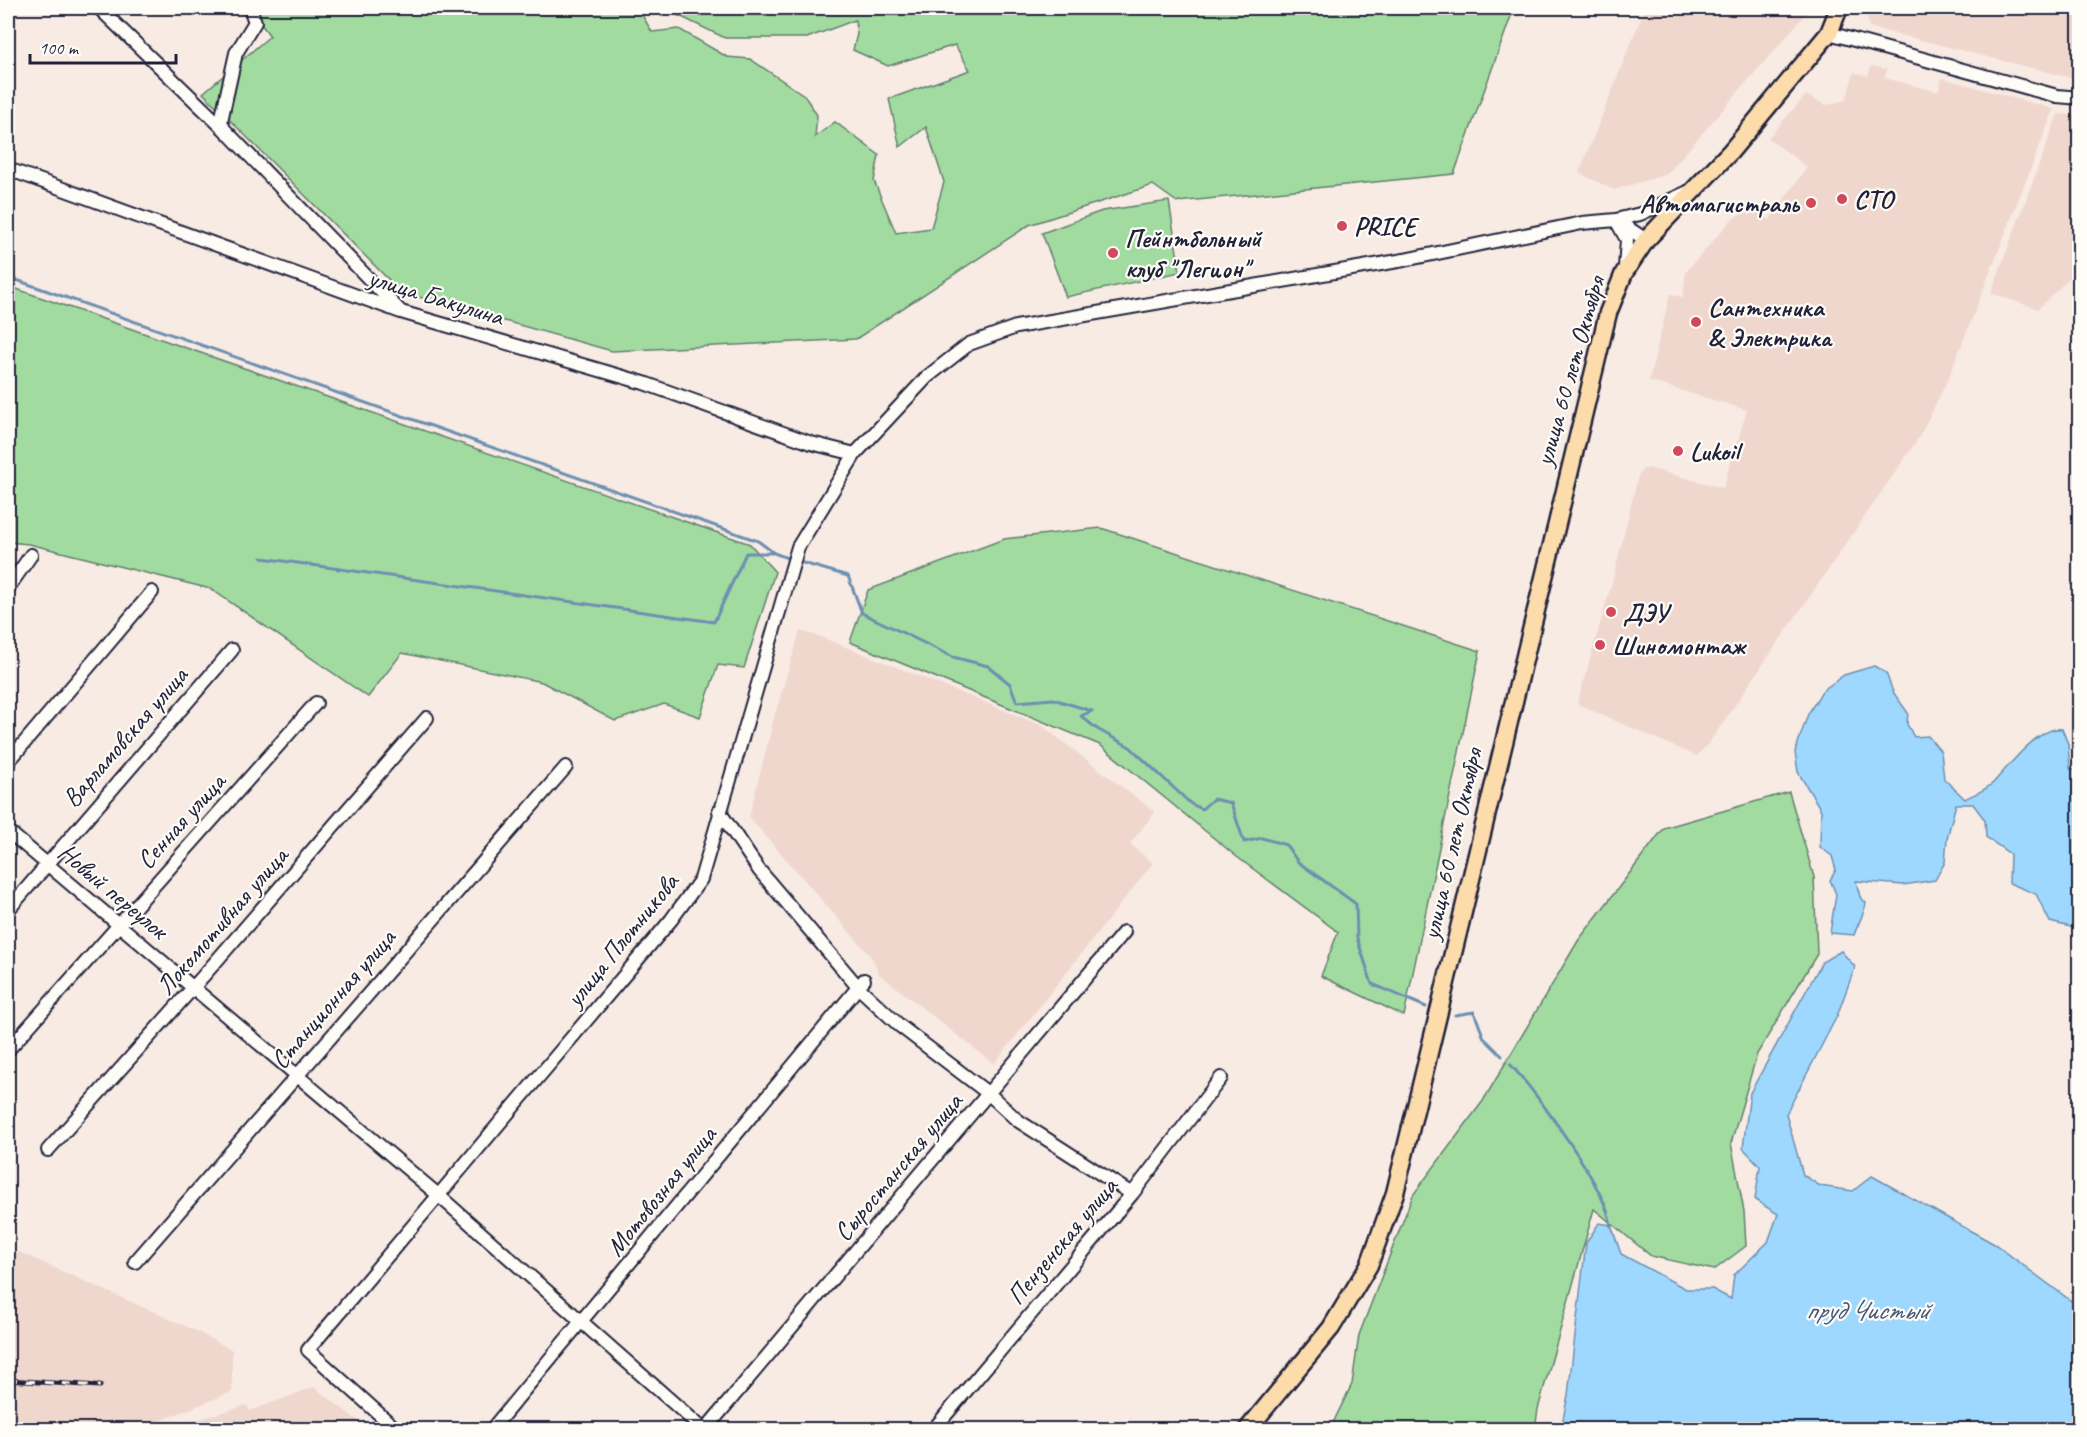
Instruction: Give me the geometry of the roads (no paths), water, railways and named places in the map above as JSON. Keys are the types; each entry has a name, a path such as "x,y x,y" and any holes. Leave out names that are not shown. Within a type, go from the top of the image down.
{"main road":[{"name":"улица 60 лет Октября","path":"1247,1430 1331,1328 1369,1265 1395,1193 1561,497 1608,313 1624,273 1646,240 1731,151 1829,33 1839,8"}],"street":[{"path":"99,8 224,129 401,312"},
{"path":"224,129 221,121 236,53 255,22 250,8"},
{"path":"1829,33 2057,96 2079,98"},
{"name":"улица Бакулина","path":"8,169 401,312 644,383 811,443 855,454"},
{"path":"855,454 927,378 969,344 1016,327 1404,260 1573,225 1616,220 1640,214 1695,189"},
{"path":"1616,220 1646,240"},
{"path":"1616,220 1627,240 1624,273"},
{"name":"улица Плотникова","path":"397,1430 308,1350 664,927 701,879 798,547 855,454"},
{"path":"8,588 31,555"},
{"path":"8,762 152,592"},
{"name":"Варламовская улица","path":"8,910 45,863 232,650"},
{"name":"Сенная улица","path":"8,1050 316,703"},
{"name":"Локомотивная улица","path":"48,1150 192,989 427,718"},
{"name":"Станционная улица","path":"135,1262 295,1075 566,767"},
{"path":"719,811 759,870 900,1026 989,1094 1017,1120 1132,1194"},
{"name":"Новый переулок","path":"8,831 437,1194 705,1430"},
{"name":"Сыростанская улица","path":"705,1430 1124,932"},
{"name":"Мотовозная улица","path":"491,1430 861,984"},
{"name":"Пензенская улица","path":"933,1430 1132,1194 1221,1078"}],"water":[{"path":"1874,666 1886,673 1893,692 1908,713 1907,724 1914,737 1928,736 1941,752 1944,779 1965,799 1991,785 2034,740 2053,730 2062,729 2068,744 2070,769 2079,768 2079,929 2050,922 2036,894 2009,883 2010,854 1986,837 1985,820 1973,804 1956,804 1947,838 1945,862 1935,880 1903,885 1856,881 1860,897 1866,903 1854,935 1830,933 1836,894 1830,880 1836,870 1832,856 1820,847 1821,810 1798,772 1795,752 1808,714 1822,691 1844,675"},
{"name":"пруд Чистый","path":"1841,951 1855,967 1837,1016 1786,1114 1803,1175 1820,1186 1853,1191 1872,1176 1996,1245 2079,1307 2079,1429 1561,1429 1568,1395 1586,1243 1599,1223 1611,1225 1621,1254 1686,1289 1712,1289 1731,1299 1734,1275 1768,1242 1778,1214 1755,1200 1760,1166 1743,1148 1750,1093 1822,962"}],"waterway":[{"path":"8,277 758,541 774,553 790,559"},
{"path":"262,558 714,622 746,553 772,553"},
{"path":"796,561 848,576 862,613 953,657 988,666 1010,684 1017,702 1053,699 1092,711 1081,716 1097,729 1130,747 1191,804 1202,809 1213,799 1231,803 1244,842 1262,838 1286,845 1298,862 1356,904 1357,938 1372,984 1426,1007"},
{"path":"1455,1015 1474,1012 1484,1038 1502,1056"},
{"path":"1510,1064 1553,1119 1584,1166 1597,1189 1611,1226"}],"railway":[{"path":"8,1380 100,1386"}],"place":[{"name":"СТО","path":"1842,199"},
{"name":"Автомагистраль","path":"1811,203"},
{"name":"PRICE","path":"1342,226"},
{"name":"Пейнтбольный клуб \"Легион\"","path":"1113,253"},
{"name":"Сантехника & Электрика","path":"1696,322"},
{"name":"Lukoil","path":"1678,451"},
{"name":"ДЭУ","path":"1611,612"},
{"name":"Шиномонтаж","path":"1600,645"}]}
